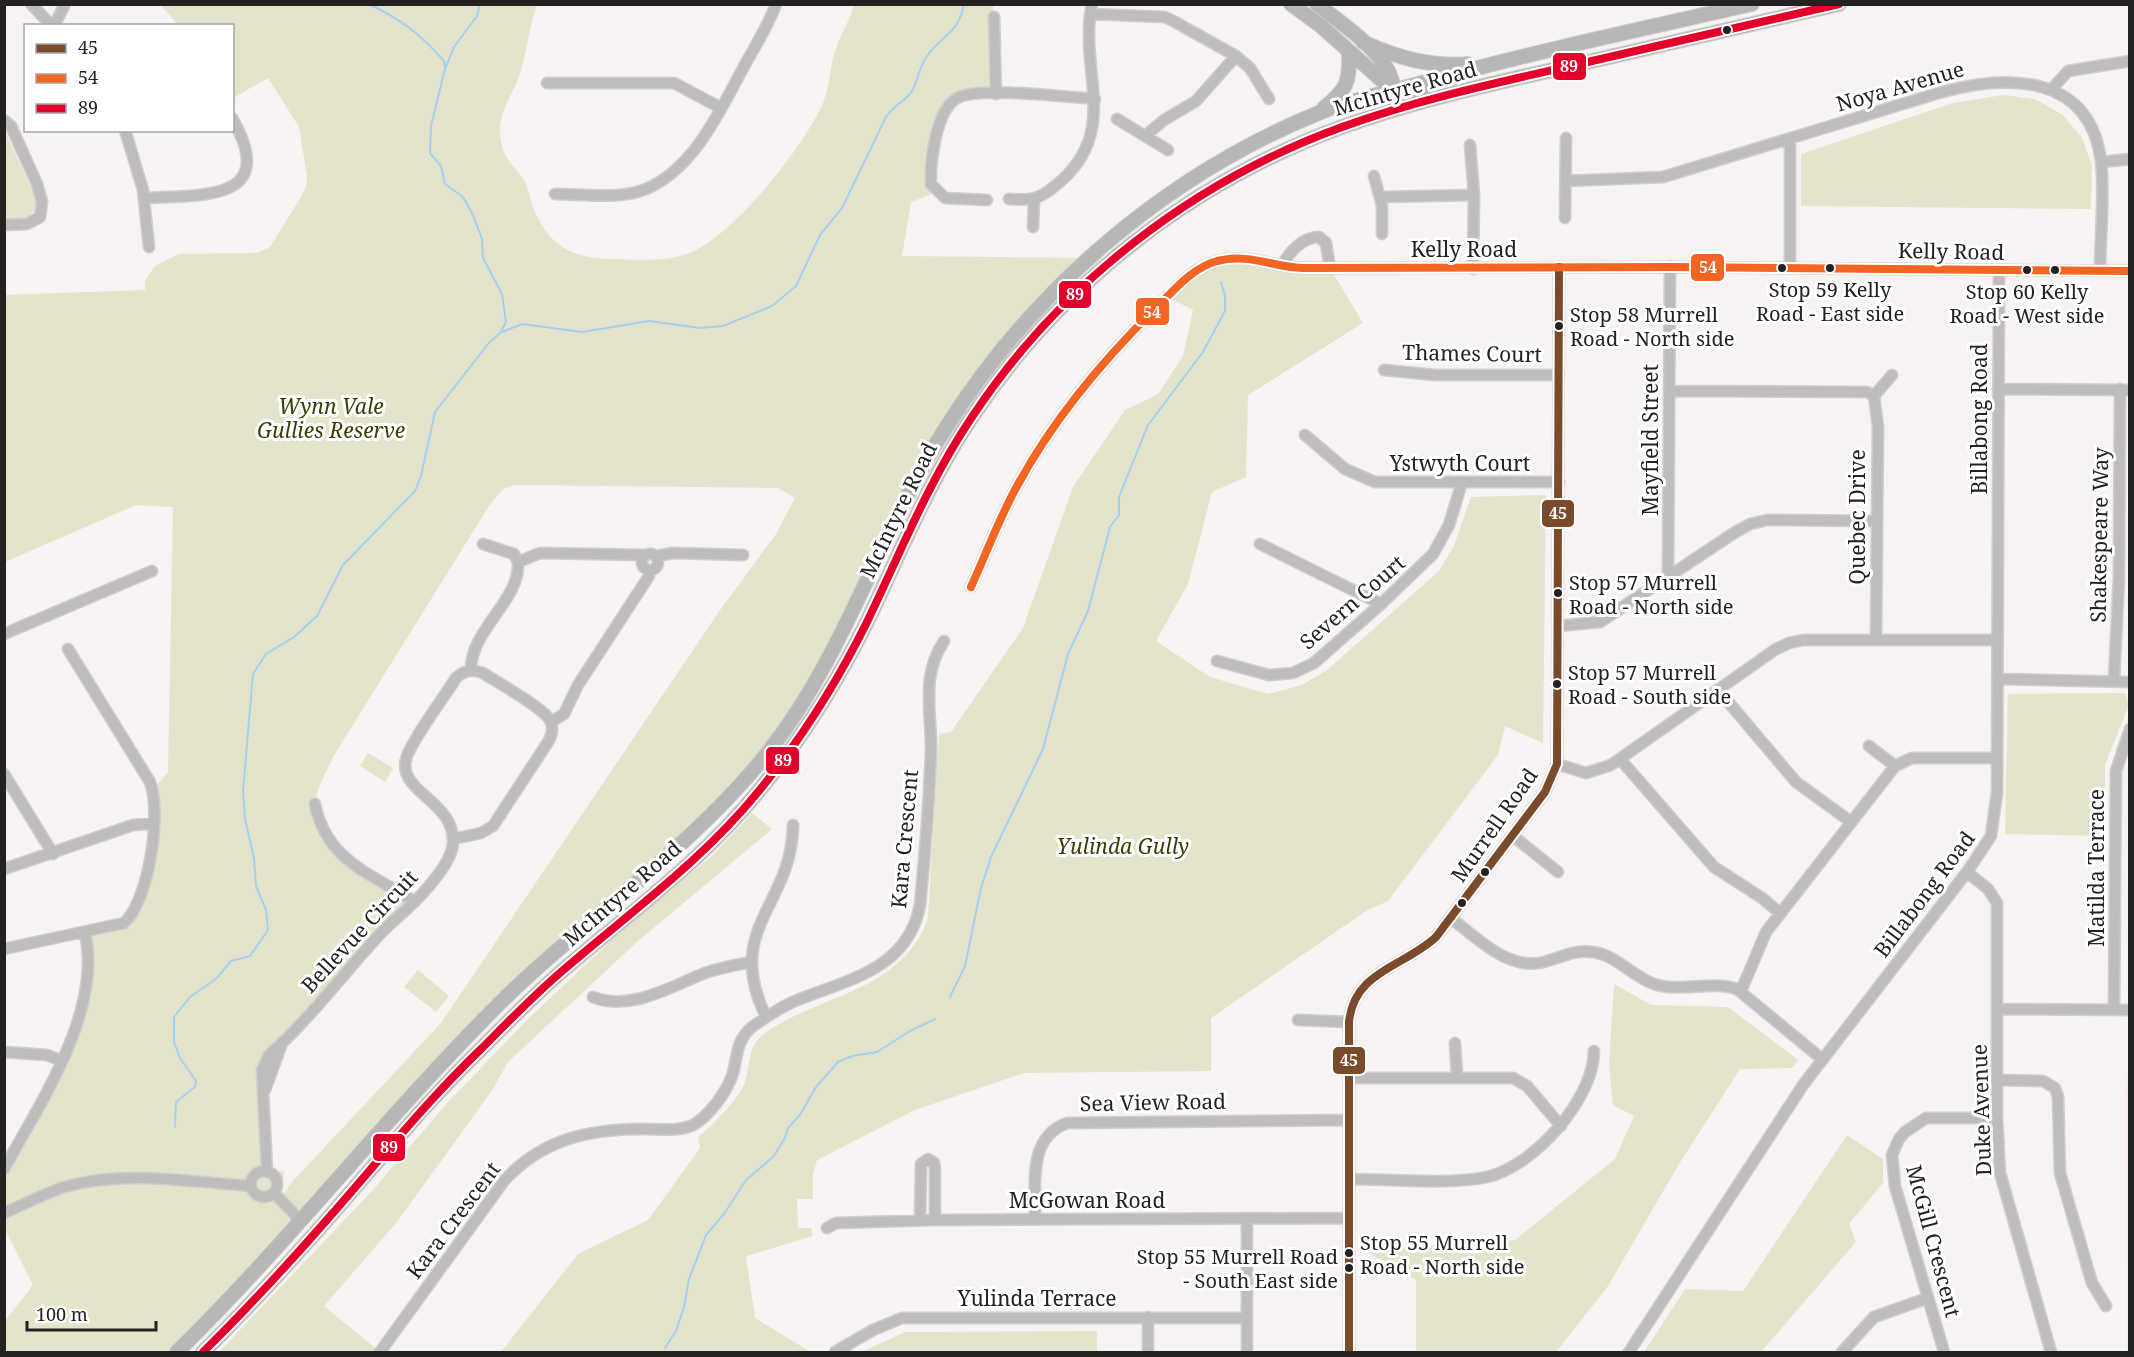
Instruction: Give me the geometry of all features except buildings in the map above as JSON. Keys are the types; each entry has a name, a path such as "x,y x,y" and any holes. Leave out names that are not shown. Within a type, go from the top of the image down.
{"main road":[{"path":"1291,4 1349,51 1393,91 1412,96 1484,80 1515,79"},
{"path":"1317,4 1363,42 1389,69 1394,83 1393,91 1384,103 1354,123"},
{"name":"McIntyre Road","path":"177,1353 227,1303 454,1049 544,962 684,844 717,811 767,753 829,660 906,499 944,431 994,361 1044,301 1102,246 1162,200 1211,168 1318,113 1500,61 1752,4"},
{"name":"McIntyre Road","path":"204,1353 302,1249 464,1065 556,976 695,858 755,796 804,730 837,679 866,625 921,504 955,443 995,386 1064,305 1137,240 1198,197 1262,162 1354,123 1515,79 1839,4"},
{"path":"1363,42 1403,58 1436,65 1500,61"},
{"path":"1318,113 1338,98 1346,87 1349,51"},
{"path":"302,1249 301,1221 329,1218"}],"street":[{"path":"54,24 64,4"},
{"path":"555,194 631,193 645,189 669,173 695,148 721,108 776,4"},
{"path":"36,5 51,24"},
{"path":"1009,199 1034,201 1053,189 1079,165 1091,139 1095,99 1088,30 1091,9 1165,17 1236,56 1250,68 1269,99"},
{"path":"994,17 996,94"},
{"path":"1146,135 1164,120 1196,100 1236,56"},
{"path":"2051,90 2068,71 2130,61"},
{"name":"Noya Avenue","path":"1566,181 1663,177 1965,86 2013,81 2051,90 2068,102 2085,119 2095,139 2101,162 2100,271"},
{"path":"547,83 674,83 721,108"},
{"path":"987,200 945,198 932,184 930,167 932,145 949,107 955,100 972,94 1095,99"},
{"path":"4,120 11,126 42,202 40,217 27,224 4,225"},
{"path":"1116,120 1146,135 1168,150"},
{"path":"144,198 211,195 224,192 235,185 246,170 248,158 247,145 234,122"},
{"path":"126,132 144,198 149,247"},
{"path":"1565,218 1566,138"},
{"path":"1790,140 1790,268"},
{"path":"1470,145 1474,195 1473,269"},
{"path":"2101,162 2130,159"},
{"path":"1374,176 1380,197 1382,234"},
{"path":"1380,197 1474,195"},
{"path":"1033,227 1034,201"},
{"path":"1283,264 1289,254 1305,241 1319,237 1326,243 1330,268"},
{"name":"Kelly Road","path":"971,588 1016,487 1069,405 1131,332 1189,276 1203,266 1225,259 1262,260 1294,268 1670,267 2130,271"},
{"name":"Murrell Road","path":"1349,1353 1349,1022 1356,995 1367,981 1380,971 1421,950 1451,918 1545,792 1557,764 1559,267"},
{"name":"Mayfield Street","path":"1668,577 1670,267"},
{"name":"Billabong Road","path":"1629,1353 1822,1059 1967,872 1987,844 1993,829 1997,810 1999,271"},
{"name":"Thames Court","path":"1384,370 1445,375 1559,375"},
{"path":"1670,391 1867,392 1874,396 1892,375"},
{"path":"1998,389 2125,389"},
{"name":"Shakespeare Way","path":"2114,680 2125,389"},
{"name":"Quebec Drive","path":"1874,396 1878,428 1876,638"},
{"name":"Ystwyth Court","path":"1305,435 1345,470 1375,482 1559,482"},
{"name":"Severn Court","path":"1217,661 1259,673 1293,673 1320,659 1382,604 1436,549 1449,525 1461,482"},
{"path":"1558,626 1600,622 1734,533 1756,522 1876,521"},
{"path":"471,670 473,650 517,577 518,562 514,554 483,544"},
{"path":"1260,544 1382,604"},
{"path":"518,562 540,554 743,555"},
{"path":"551,723 564,714 578,685 649,576 649,570 642,564 644,555"},
{"path":"649,570 656,568 659,563 657,556"},
{"path":"4,634 152,571"},
{"path":"1557,764 1591,773 1620,759 1776,649 1793,641 1876,638 1997,640"},
{"name":"Kara Crescent","path":"380,1353 517,1167 555,1143 585,1132 684,1128 695,1124 708,1112 728,1086 742,1039 766,1017 794,1001 842,986 888,959 899,949 913,929 920,905 931,753 929,681 934,656 944,641"},
{"path":"4,949 119,926 128,920 148,870 154,823 154,801 150,782 68,649"},
{"path":"471,670 483,673 542,711 551,723 551,737 492,826 481,833 453,839 448,818 441,808 412,785 405,764 410,750 456,678 471,670"},
{"path":"1997,679 2130,682"},
{"path":"1719,691 1796,782 1851,822"},
{"name":"Matilda Terrace","path":"2114,1010 2116,771 2130,729"},
{"path":"1869,746 1895,766"},
{"path":"1742,991 1766,932 1895,766 1912,758 1996,758"},
{"path":"1620,759 1714,867 1762,898 1780,913"},
{"path":"4,774 53,854"},
{"path":"315,804 319,824 341,855 357,869 415,902"},
{"path":"4,869 133,825 154,823"},
{"path":"766,1017 753,988 751,962 758,925 777,890 788,860 793,825"},
{"path":"1513,836 1558,872"},
{"name":"Bellevue Circuit","path":"267,1172 262,1070 269,1055 282,1044 382,932 415,902 451,855 453,839"},
{"name":"Duke Avenue","path":"1967,872 1988,889 1997,903 1998,1156 2002,1183 2051,1353"},
{"path":"1451,918 1492,949 1513,960 1534,964 1578,953 1595,952 1654,984 1724,986 1742,991 1822,1059"},
{"path":"4,1169 62,1061 78,1015 89,971 90,955 85,933"},
{"path":"593,997 614,1002 636,998 676,987 706,973 751,962"},
{"path":"1998,1009 2130,1010"},
{"path":"1298,1020 1349,1022"},
{"path":"1455,1043 1456,1077"},
{"path":"1349,1179 1489,1177 1518,1162 1561,1126 1588,1080 1593,1067 1594,1051"},
{"path":"4,1052 47,1055 62,1061"},
{"path":"1349,1078 1504,1076 1517,1079 1527,1086 1561,1126"},
{"path":"1997,1080 2043,1081 2055,1088 2058,1097 2060,1173 2092,1283 2106,1306"},
{"name":"McGill Crescent","path":"1944,1353 1895,1186 1892,1164 1894,1148 1910,1126 1926,1118 1997,1118"},
{"name":"Sea View Road","path":"1035,1219 1038,1151 1051,1132 1067,1123 1349,1120"},
{"path":"920,1220 921,1164 928,1159 934,1163 936,1169 935,1220"},
{"path":"258,1172 267,1172 274,1176 277,1181 274,1193 262,1198 256,1196 250,1186 253,1177 258,1172"},
{"path":"4,1212 57,1190 100,1180 126,1178 250,1186"},
{"path":"274,1193 301,1221"},
{"name":"McGowan Road","path":"827,1227 836,1223 920,1220 1348,1218"},
{"path":"1247,1219 1247,1353"},
{"path":"1842,1353 1874,1317 1928,1298"},
{"path":"1148,1317 1148,1353"},
{"name":"Yulinda Terrace","path":"835,1353 873,1329 902,1318 1247,1318"}],"shaded area":[{"path":"2125,1074 2130,1074 2129,1352 2127,1352"}],"green space":[{"name":"Wynn Vale Gullies Reserve","path":"161,5 537,5 521,70 502,117 500,130 501,142 507,158 525,182 539,219 554,241 577,254 608,259 670,258 689,253 707,244 726,229 766,188 801,142 823,103 834,53 854,5 993,5 996,94 973,94 949,107 930,167 937,192 911,202 902,256 1089,258 965,399 851,618 747,778 544,962 177,1352 5,1352 4,1322 33,1285 5,1229 5,1169 57,1070 89,971 85,933 124,923 148,870 153,790 168,772 173,507 136,505 5,562 5,295 145,290 145,281 155,266 179,254 257,253 270,247 306,187 307,176 299,127 268,78 234,97 234,24 177,24","holes":["515,485 778,488 795,498 776,534 718,613 441,1023 292,1182 281,1198 284,1171 267,1172 264,1094 282,1044 415,902 341,855 315,804 318,789 333,757 489,506 503,489"]},
{"path":"2003,95 2035,99 2063,115 2082,138 2092,166 2091,209 1801,206 1801,154 1953,103"},
{"path":"4,129 38,203 33,213 21,219 5,220"},
{"name":"Yulinda Gully","path":"1225,259 1330,268 1363,323 1248,395 1246,477 1212,492 1188,584 1156,641 1210,677 1268,694 1302,685 1327,670 1439,571 1454,546 1471,497 1546,495 1543,743 1505,726 1498,755 1388,901 1366,911 1211,1018 1211,1071 1024,1073 915,1110 817,1160 813,1174 813,1199 797,1199 798,1228 811,1228 813,1236 746,1256 755,1318 811,1352 501,1352 578,1254 648,1220 700,1148 698,1137 724,1112 742,1088 752,1049 759,1038 787,1020 880,977 899,962 916,943 928,918 939,734 951,732 1023,628 1073,487 1125,410 1158,394 1183,356 1193,310 1167,297 1194,272"},
{"path":"2125,693 2129,705 2105,765 2105,836 2005,834 2008,694"},
{"path":"368,753 393,768 385,782 360,766"},
{"path":"752,813 772,829 638,941 508,1062 493,1089 397,1222 324,1306 380,1352 219,1352 371,1192 449,1101 527,1020 620,932 713,855"},
{"path":"418,970 449,996 436,1012 404,987"},
{"path":"1614,984 1651,1005 1728,1007 1798,1060 1792,1068 1740,1069 1679,1164 1608,1286 1556,1352 1416,1352 1416,1280 1363,1250 1515,1240 1615,1159 1634,1116 1613,1105 1609,1064"},
{"path":"1847,1135 1883,1159 1883,1183 1849,1224 1856,1242 1761,1352 1644,1352 1685,1289 1743,1291"},
{"path":"1097,1331 1097,1352 862,1352 905,1332"}],"waterway":[{"path":"368,4 400,21 418,35 444,61 445,67"},
{"path":"175,1127 176,1102 195,1087 196,1081 180,1058 174,1042 174,1017 190,997 217,978 231,961 250,956 268,930 266,910 256,886 254,858 245,819 243,791 253,674 266,654 294,637 317,616 343,565 415,491 421,476 435,412 488,344 500,333 506,322 502,294 483,258 482,239 473,215 463,197 445,184 441,166 430,153 431,126 445,69 454,47 477,16 480,4"},
{"path":"502,332 522,324 582,332 649,321 700,328 723,326 772,306 796,286 820,235 842,208 886,117 912,91 924,60 954,28 962,14 964,4"},
{"path":"950,997 965,966 981,888 991,857 1043,749 1068,654 1088,611 1110,527 1119,515 1119,497 1148,425 1203,352 1225,311 1225,296 1221,282"},
{"path":"665,1348 676,1331 684,1307 689,1279 706,1235 724,1214 746,1180 773,1157 785,1138 788,1128 800,1115 816,1087 838,1062 852,1056 877,1052 910,1031 935,1019"}],"transit line":[{"name":"89","path":"203,1352 285,1267 461,1069 551,981 713,842 758,792 803,732 842,668 866,624 928,493 972,417 1007,369 1046,323 1088,281 1134,242 1183,207 1234,176 1287,150 1371,117 1490,84 1839,4"},
{"name":"54","path":"971,587 1016,488 1045,439 1079,393 1116,349 1184,280 1199,269 1217,261 1250,259 1302,268 1670,267 2130,271"},
{"name":"45","path":"1349,1352 1349,1022 1353,1005 1360,991 1370,981 1436,937 1545,792 1557,764 1559,267"}],"place":[{"name":"Stop 59 Kelly Road - East side","path":"1830,268"},
{"name":"Stop 60 Kelly Road - West side","path":"2027,270"},
{"name":"Stop 58 Murrell Road - North side","path":"1559,326"},
{"name":"Stop 57 Murrell Road - North side","path":"1558,593"},
{"name":"Stop 57 Murrell Road - South side","path":"1557,684"},
{"name":"Stop 55 Murrell Road - North side","path":"1349,1253"},
{"name":"Stop 55 Murrell Road - South East side","path":"1349,1268"}]}
